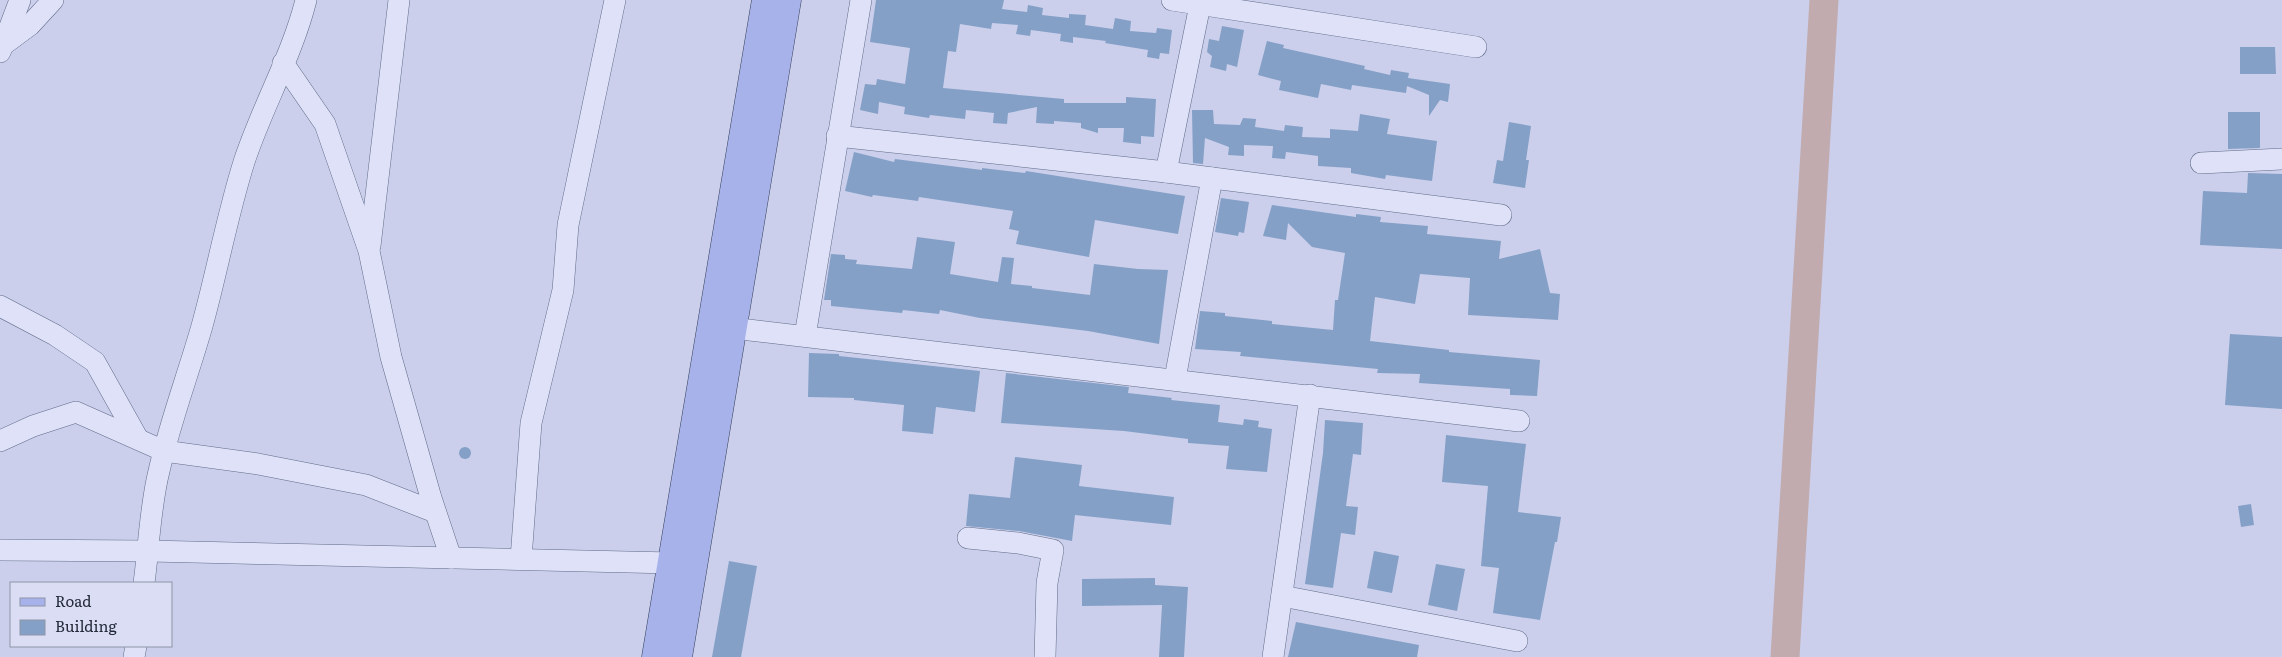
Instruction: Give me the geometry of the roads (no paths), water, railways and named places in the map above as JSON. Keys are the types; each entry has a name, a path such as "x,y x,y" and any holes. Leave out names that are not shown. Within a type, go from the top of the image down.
{"main road":[{"path":"656,657 766,0"},
{"path":"678,657 787,0"}],"street":[{"path":"1,48 20,0"},
{"path":"1,48 30,25 54,0"},
{"path":"144,582 158,473 177,403 202,326 226,225 244,162 300,25 306,0"},
{"path":"369,251 399,0"},
{"path":"521,560 531,423 564,290 568,225 615,0"},
{"path":"805,336 861,0"},
{"path":"1172,0 1200,5 1247,5 1476,47"},
{"path":"1166,172 1200,5"},
{"path":"283,63 325,124 369,251 391,357 435,512 451,558"},
{"path":"837,136 1166,172 1501,215"},
{"path":"2201,163 2282,159"},
{"path":"1174,379 1212,178"},
{"path":"0,306 56,335 95,362 138,439"},
{"path":"732,328 1519,421"},
{"path":"1273,657 1310,395"},
{"path":"0,441 32,426 76,412 164,451 258,464 366,485 435,512"},
{"path":"968,538 1018,543 1053,550 1047,582 1046,657"},
{"path":"0,550 149,551 672,563"},
{"path":"1282,596 1517,641"}],"waterway":[{"path":"1785,657 1824,0"}]}
